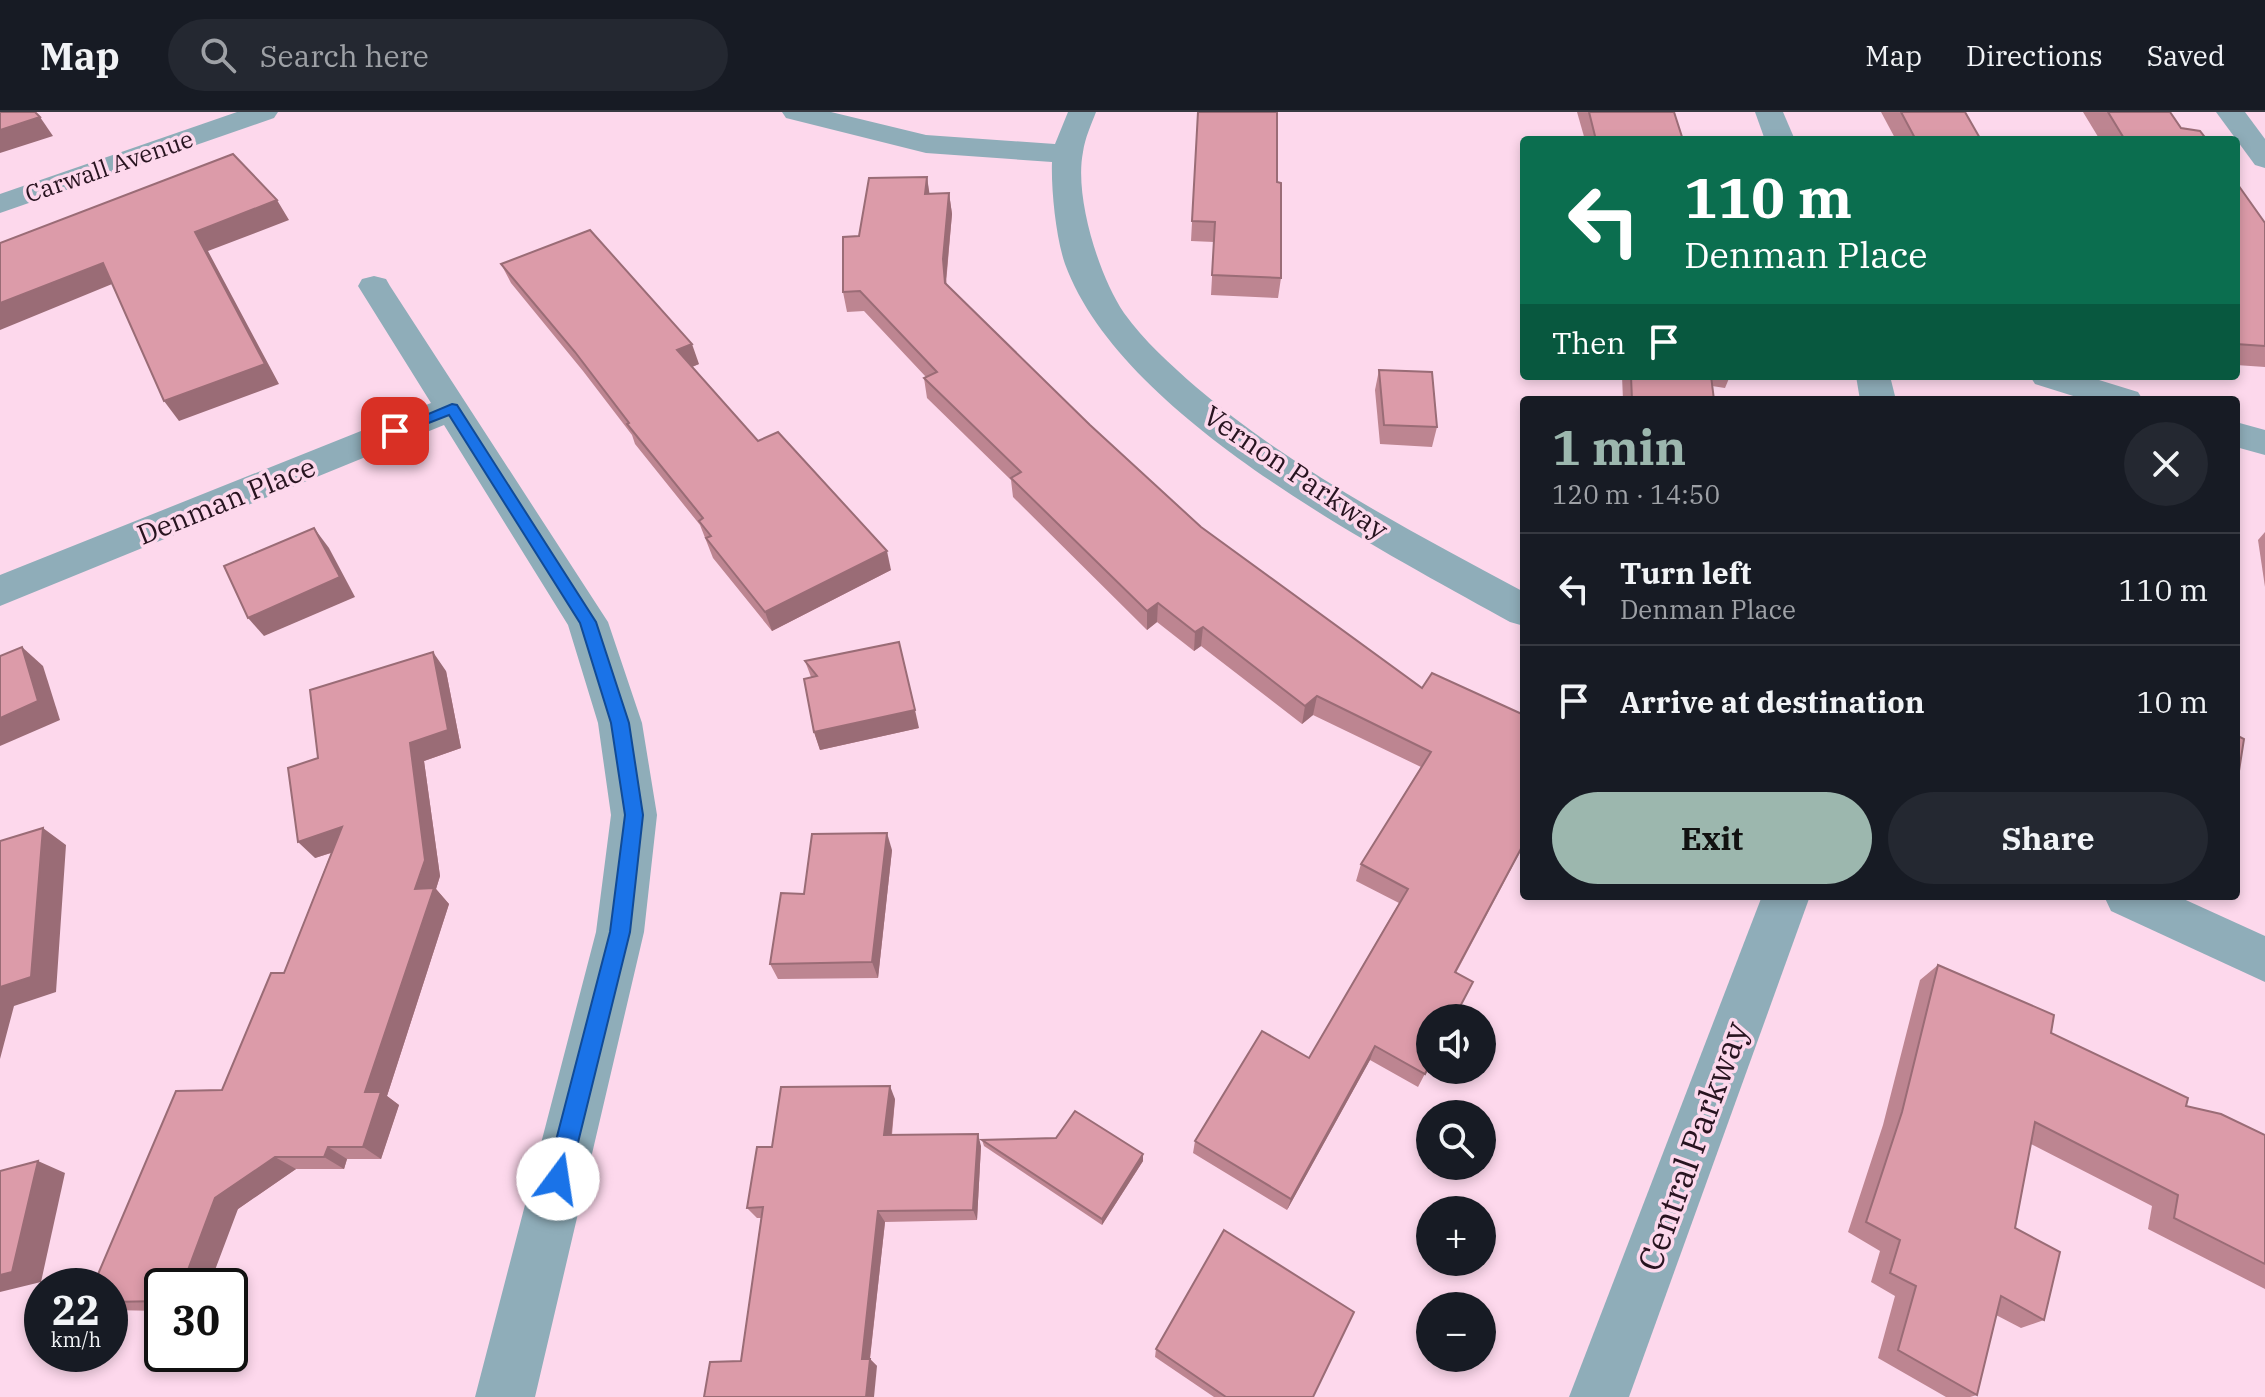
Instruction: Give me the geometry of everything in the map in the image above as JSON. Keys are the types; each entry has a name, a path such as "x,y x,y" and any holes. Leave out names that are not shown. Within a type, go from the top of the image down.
{"street":[{"name":"Carwall Avenue","path":"0,204 264,112"},
{"path":"796,112 926,144 1067,154"},
{"name":"Vernon Parkway","path":"1082,112 1067,154 1070,198 1082,265 1103,306 1138,353 1227,432 1378,529 1520,609"},
{"path":"1769,112 1778,136"},
{"path":"2230,112 2265,159"},
{"path":"374,286 588,622 620,723 634,815 620,932 505,1397"},
{"path":"2060,380 2112,396"},
{"name":"Denman Place","path":"0,591 452,408"},
{"path":"2240,435 2265,443"},
{"name":"Central Parkway","path":"1599,1397 1785,900"},
{"path":"2137,900 2265,960"}],"building":[{"path":"0,112 35,112 40,117 0,130"},
{"path":"1198,112 1277,112 1281,278 1212,275 1215,222 1192,221"},
{"path":"1589,112 1674,112 1682,136 1595,136"},
{"path":"1901,112 1965,112 1979,136 1914,136"},
{"path":"2108,112 2170,112 2181,128 2200,131 2204,136 2123,136"},
{"path":"233,154 277,200 195,232 265,364 164,401 103,263 0,303 0,243"},
{"path":"927,177 925,194 949,193 943,259 945,283 1090,425 1201,527 1422,688 1432,673 1520,713 1520,850 1455,972 1473,982 1461,1004 1416,1004 1416,1069 1375,1046 1291,1199 1195,1141 1262,1031 1309,1058 1408,889 1361,864 1431,752 1317,696 1305,706 1203,627 1195,632 1158,603 1147,611 1011,478 1021,472 924,378 937,372 860,291 843,292 843,237 859,236 869,178"},
{"path":"2240,188 2265,223 2265,346 2240,344"},
{"path":"590,230 692,344 677,350 758,441 778,432 887,551 765,612 706,538 711,536 699,521 703,518 627,424 575,352 501,264"},
{"path":"1379,370 1432,372 1437,427 1384,425"},
{"path":"1631,380 1712,380 1714,396 1632,396"},
{"path":"314,528 340,577 248,618 224,566"},
{"path":"899,642 915,710 814,732 804,679 817,676 805,661"},
{"path":"22,647 38,701 0,718 0,656"},
{"path":"433,652 448,730 410,743 425,860 415,889 434,888 365,1092 381,1092 363,1147 328,1147 324,1157 275,1157 215,1198 189,1268 144,1268 144,1301 128,1302 128,1268 101,1268 176,1091 222,1090 271,973 284,973 342,827 298,842 288,768 318,758 310,690"},
{"path":"2240,737 2244,739 2240,764"},
{"path":"43,828 31,977 0,987 0,841"},
{"path":"887,833 872,962 770,964 781,893 804,894 812,834"},
{"path":"1938,965 2054,1015 2051,1033 2188,1098 2186,1106 2221,1114 2265,1135 2265,1264 2174,1218 2178,1195 2035,1122 2015,1228 2060,1252 2044,1320 2001,1296 1977,1395 1898,1350 1916,1286 1890,1273 1900,1240 1866,1222 1902,1112"},
{"path":"890,1086 884,1135 978,1134 973,1210 878,1211 862,1359 870,1359 866,1397 704,1397 710,1362 741,1361 763,1207 747,1208 757,1147 772,1147 781,1087"},
{"path":"1075,1111 1143,1154 1102,1219 982,1140 1056,1138"},
{"path":"38,1161 12,1272 0,1275 0,1171"},
{"path":"1224,1230 1354,1312 1313,1397 1226,1397 1156,1349"}],"route":[{"path":"395,431 452,408 588,622 620,723 634,815 620,932 558,1179"}]}
